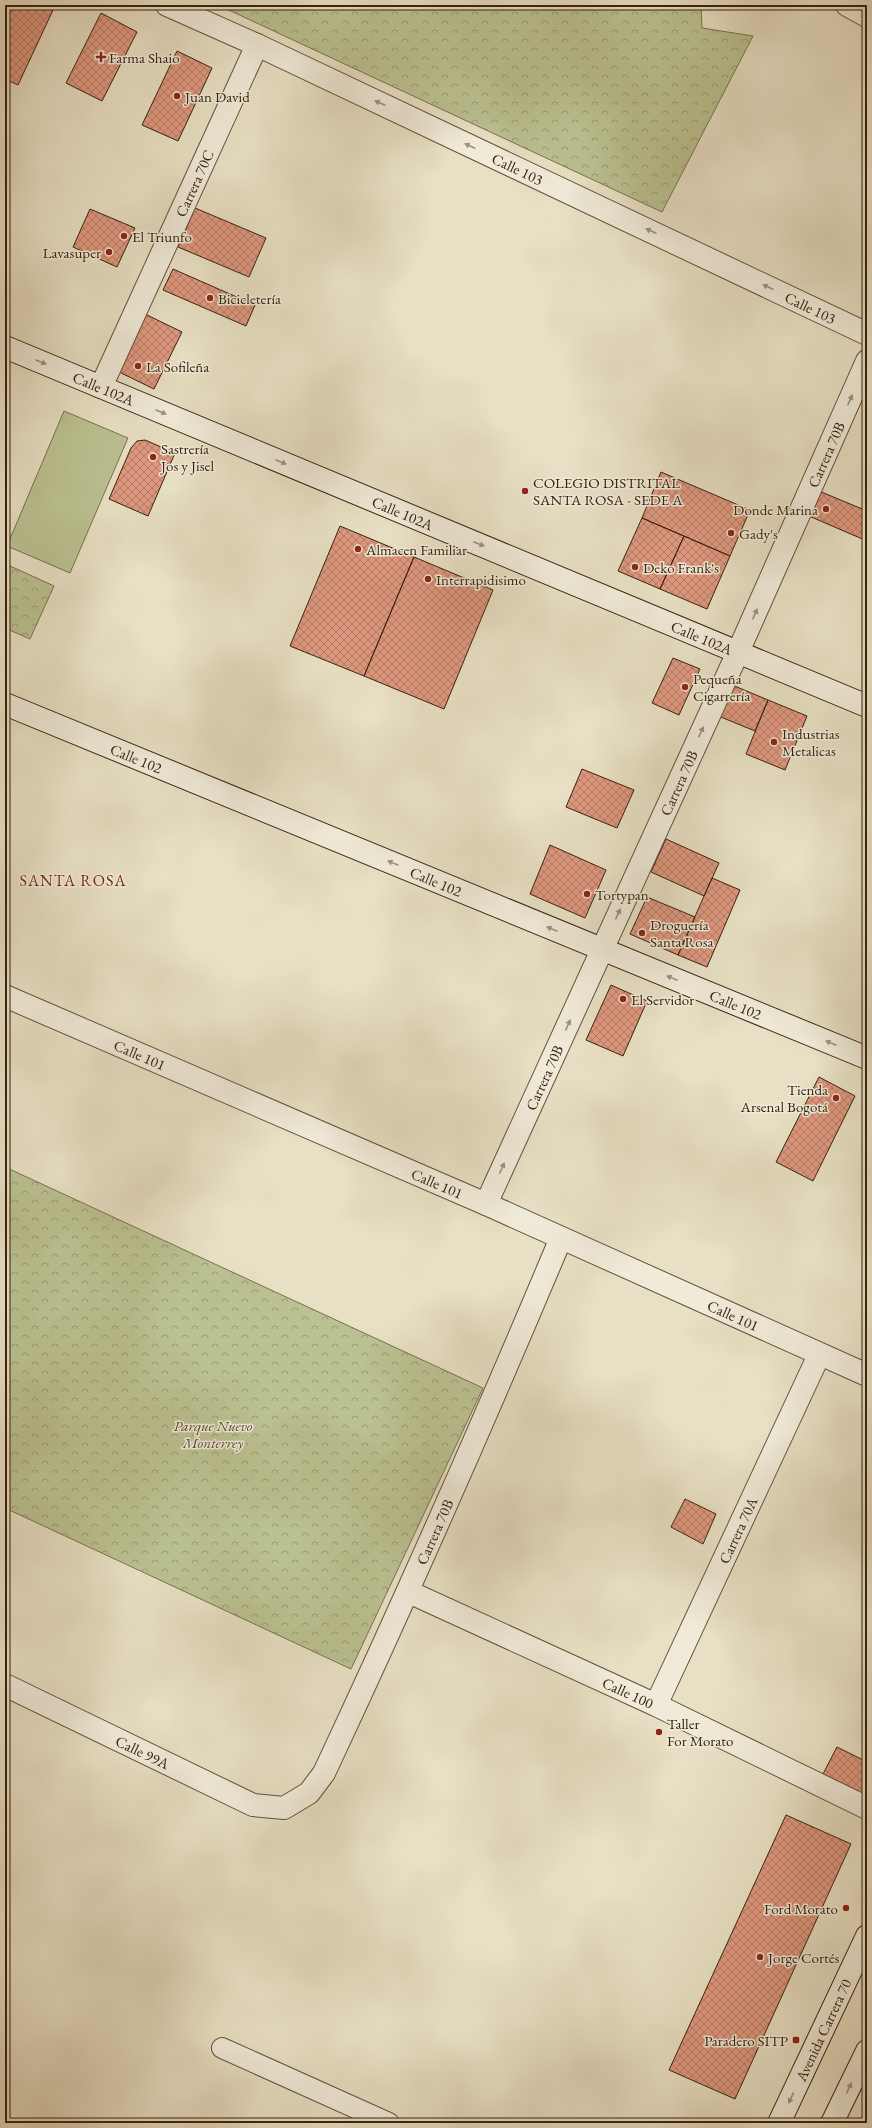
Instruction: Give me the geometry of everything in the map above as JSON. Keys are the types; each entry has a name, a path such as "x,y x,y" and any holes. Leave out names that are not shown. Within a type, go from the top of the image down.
{"street":[{"name":"Calle 103","path":"167,5 257,45 867,334"},
{"path":"847,5 867,16"},
{"name":"Carrera 70C","path":"101,387 257,45"},
{"name":"Calle 102A","path":"5,347 867,706"},
{"name":"Carrera 70B","path":"486,1204 738,652 867,360"},
{"name":"Calle 102","path":"5,704 867,1058"},
{"name":"Calle 101","path":"5,996 486,1204 819,1355 867,1375"},
{"name":"Carrera 70B","path":"284,1808 309,1793 324,1773 409,1592 496,1394 560,1238"},
{"name":"Carrera 70A","path":"656,1705 819,1355"},
{"name":"Calle 100","path":"409,1592 656,1705 867,1808"},
{"name":"Calle 99A","path":"5,1685 253,1805 284,1808"},
{"name":"Avenida Carrera 70","path":"779,2123 867,1936"},
{"path":"832,2123 867,2051"}],"lane":[{"path":"222,2048 389,2123"}],"green space":[{"path":"218,5 701,5 702,28 753,36 662,212"},
{"path":"64,411 128,438 70,573 7,546"},
{"path":"8,565 54,586 30,639 5,628 5,572"},
{"name":"Parque Nuevo Monterrey","path":"5,1167 483,1388 351,1669 5,1508"}],"building":[{"path":"7,5 43,5 53,10 18,85 5,79 5,10"},
{"name":"Farma Shaio","path":"101,13 137,32 102,101 66,83"},
{"name":"Juan David","path":"177,51 212,68 178,141 142,125"},
{"path":"195,208 266,238 249,277 178,247"},
{"path":"90,209 135,228 117,267 73,247"},
{"name":"Bicicletería","path":"173,269 255,305 246,326 163,290"},
{"path":"145,314 182,332 154,389 117,371"},
{"path":"145,440 175,453 148,516 109,499 131,448 137,441"},
{"path":"661,472 750,510 730,556 642,518"},
{"path":"819,491 867,511 867,541 809,516"},
{"path":"642,518 684,536 660,589 618,571"},
{"path":"340,526 414,557 364,676 290,646"},
{"path":"684,536 730,556 707,609 660,589"},
{"path":"414,557 493,590 444,709 364,676"},
{"path":"673,658 700,669 679,715 652,703"},
{"path":"725,682 768,700 755,731 711,713"},
{"name":"Industrias Metalicas","path":"768,700 807,716 785,770 746,754"},
{"path":"582,769 634,790 617,828 566,807"},
{"path":"666,839 719,863 704,896 651,872"},
{"path":"550,845 606,870 585,918 530,894"},
{"path":"712,878 740,890 707,967 678,955"},
{"path":"647,897 695,917 678,955 630,934"},
{"path":"611,985 647,1001 623,1056 586,1040"},
{"path":"819,1077 855,1096 813,1181 776,1162"},
{"path":"685,1499 716,1514 703,1544 671,1527"},
{"path":"837,1747 867,1762 867,1797 823,1774"},
{"name":"Jorge Cortés","path":"786,1815 851,1844 735,2099 669,2070"}],"place":[{"name":"Farma Shaio","path":"101,57"},
{"name":"Juan David","path":"177,96"},
{"name":"El Triunfo","path":"124,236"},
{"name":"Lavasuper","path":"109,252"},
{"name":"Bicicletería","path":"210,298"},
{"name":"La Sofileña","path":"138,366"},
{"name":"Sastrería Jos y Jisel","path":"153,457"},
{"name":"COLEGIO DISTRITAL SANTA ROSA - SEDE A","path":"525,491"},
{"name":"Donde Marina","path":"826,509"},
{"name":"Gady's","path":"731,533"},
{"name":"Almacen Familiar","path":"358,549"},
{"name":"Deko Frank's","path":"635,567"},
{"name":"Interrapidisimo","path":"428,579"},
{"name":"Pequeña Cigarrería","path":"685,687"},
{"name":"Industrias Metalicas","path":"774,742"},
{"name":"Tortypan","path":"587,894"},
{"name":"Droguería Santa Rosa","path":"642,933"},
{"name":"El Servidor","path":"623,999"},
{"name":"Tienda Arsenal Bogotá","path":"836,1098"},
{"name":"Taller For Morato","path":"659,1732"},
{"name":"Ford Morato","path":"846,1908"},
{"name":"Jorge Cortés","path":"760,1957"},
{"name":"Paradero SITP","path":"796,2040"}],"district":[{"name":"SANTA ROSA","path":"73,880"}]}
